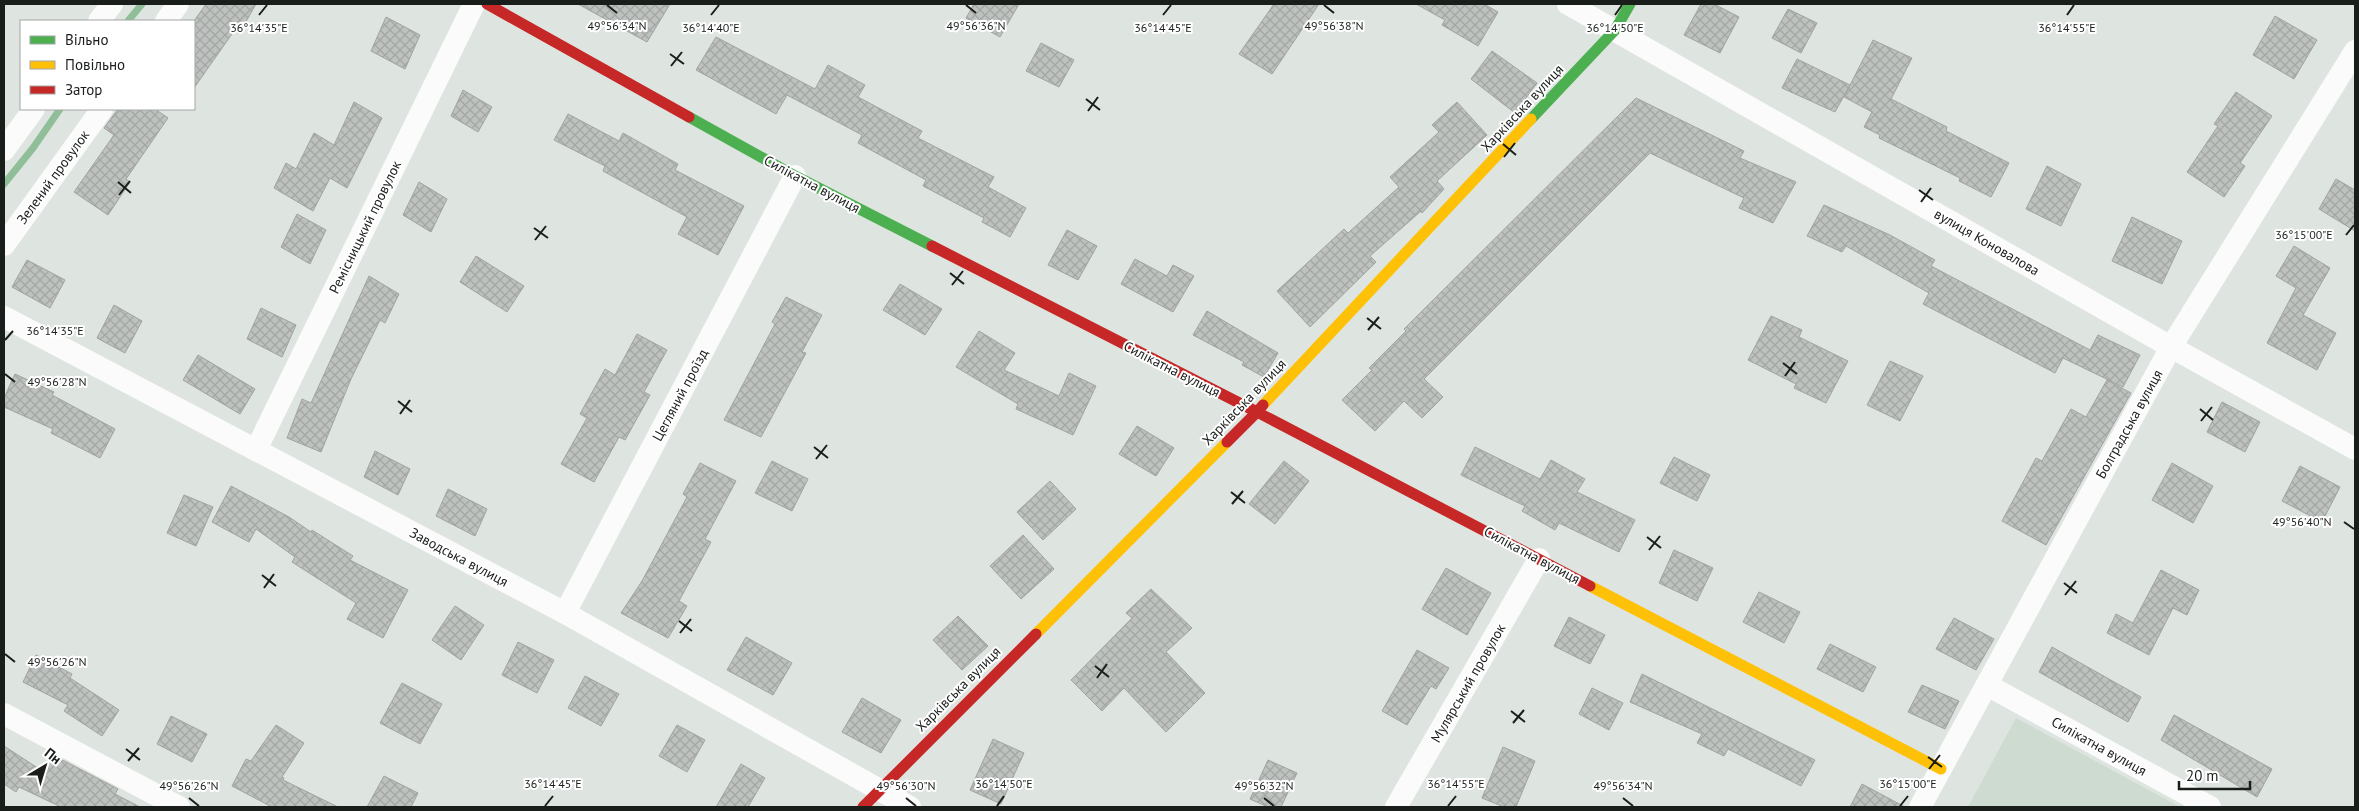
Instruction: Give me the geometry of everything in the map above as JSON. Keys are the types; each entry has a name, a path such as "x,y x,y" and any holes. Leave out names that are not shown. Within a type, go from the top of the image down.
{"main road":[{"name":"Силікатна вулиця","path":"487,4 795,176 1257,412 1941,769"},
{"name":"Харківська вулиця","path":"863,807 1257,412 1615,30 1630,4"}],"street":[{"path":"100,20 112,4"},
{"path":"167,20 178,4"},
{"name":"Ремісницький провулок","path":"256,450 474,4"},
{"name":"вулиця Коновалова","path":"1568,4 2171,347 2355,448"},
{"name":"Болградська вулиця","path":"1920,807 2171,347 2355,51"},
{"path":"4,150 33,110"},
{"name":"Зелений провулок","path":"4,246 101,110"},
{"name":"Цегляний проїзд","path":"565,613 795,176"},
{"name":"Заводська вулиця","path":"4,317 565,613 910,807"},
{"name":"Мулярський провулок","path":"1396,807 1539,559"},
{"name":"Силікатна вулиця","path":"1987,685 2210,807"},
{"path":"4,714 179,807"}],"shaded area":[{"path":"2016,718 2180,807 1968,807"}],"building":[{"path":"206,4 256,4 239,34 234,31 195,87 195,20"},
{"path":"578,4 670,4 647,42"},
{"path":"974,4 1019,4 1000,37 966,18"},
{"path":"1274,4 1319,4 1272,74 1239,54"},
{"path":"1416,4 1484,4 1498,12 1478,46 1442,25 1445,20"},
{"path":"1701,4 1714,4 1739,17 1720,53 1684,35"},
{"path":"1788,9 1817,23 1801,53 1772,38"},
{"path":"2275,16 2317,40 2294,79 2253,55"},
{"path":"386,17 420,35 405,69 371,51"},
{"path":"716,37 815,89 828,65 865,85 858,97 922,131 918,138 994,177 988,187 1026,208 1010,237 982,222 984,218 923,186 926,180 858,143 862,135 787,95 776,114 696,70"},
{"path":"1873,40 1912,58 1891,99 1947,127 1946,131 2009,163 1991,197 1959,181 1960,178 1879,138 1880,135 1864,127 1872,112 1844,97"},
{"path":"1041,43 1074,60 1059,87 1026,71"},
{"path":"1492,51 1537,83 1515,113 1471,79"},
{"path":"1797,59 1850,85 1835,112 1782,88"},
{"path":"463,90 492,107 478,132 451,116"},
{"path":"2236,92 2272,116 2240,163 2245,166 2224,197 2187,172 2218,126 2214,124"},
{"path":"1636,98 1744,151 1740,158 1796,182 1773,223 1739,208 1744,198 1650,153 1424,379 1443,397 1422,418 1404,401 1375,431 1342,400 1372,370 1369,368 1406,331 1404,329"},
{"path":"354,102 382,118 347,188 330,178 313,211 274,188 286,163 296,169 314,133 334,145"},
{"path":"1457,102 1487,135 1437,181 1444,189 1422,213 1421,211 1370,256 1376,262 1310,327 1277,291 1344,229 1348,233 1399,187 1390,177 1439,132 1432,125"},
{"path":"117,110 156,110 168,118 126,179 130,182 108,215 74,192 114,135 104,128"},
{"path":"568,114 619,141 623,133 678,164 675,170 744,206 718,255 678,234 687,217 603,171 605,166 554,140"},
{"path":"2047,166 2081,184 2061,226 2026,209"},
{"path":"2336,179 2355,190 2355,231 2319,209"},
{"path":"419,182 447,199 431,232 403,215"},
{"path":"1824,205 1890,235 1935,260 1931,266 2090,350 2098,335 2140,355 2123,387 2063,358 2055,373 1923,304 1929,293 1846,246 1842,252 1807,236"},
{"path":"297,214 326,230 310,264 281,247"},
{"path":"2132,217 2182,241 2162,284 2112,261"},
{"path":"1067,230 1097,246 1078,280 1048,265"},
{"path":"2294,246 2330,268 2303,315 2336,333 2317,370 2267,343 2296,288 2276,276"},
{"path":"476,256 524,286 507,312 460,282"},
{"path":"1135,259 1167,276 1173,265 1194,276 1173,312 1121,284"},
{"path":"27,260 65,280 50,308 12,287"},
{"path":"369,276 399,294 385,323 380,320 351,379 321,452 287,438 302,399 311,403"},
{"path":"900,284 942,309 925,335 883,310"},
{"path":"786,297 822,315 802,352 806,353 761,437 724,420 775,324 772,322"},
{"path":"114,305 142,321 125,353 97,338"},
{"path":"261,308 296,325 282,357 247,339"},
{"path":"1207,311 1278,353 1264,377 1242,365 1244,362 1193,335"},
{"path":"1771,316 1802,330 1799,337 1848,361 1826,403 1794,388 1796,384 1748,360"},
{"path":"979,331 1015,353 1004,370 1059,396 1069,373 1096,386 1073,435 1016,409 1018,404 956,367"},
{"path":"637,334 667,350 644,392 650,395 625,440 619,437 594,482 561,464 587,418 580,414 605,369 615,375"},
{"path":"198,355 255,389 240,414 183,380"},
{"path":"1890,361 1923,376 1900,421 1867,405"},
{"path":"15,374 54,392 52,395 115,429 100,458 51,433 53,429 4,407 4,398"},
{"path":"2107,380 2131,393 2046,545 2002,521 2036,458 2042,461 2071,409 2086,417"},
{"path":"2222,402 2260,422 2245,452 2207,432"},
{"path":"1137,426 1174,448 1156,476 1119,454"},
{"path":"1475,447 1540,479 1551,460 1585,479 1577,492 1635,520 1619,552 1559,523 1555,530 1522,511 1525,506 1461,475"},
{"path":"375,451 410,469 398,495 364,477"},
{"path":"1674,457 1710,475 1697,501 1660,483"},
{"path":"772,461 808,479 792,511 755,493"},
{"path":"1284,461 1309,481 1275,524 1249,504"},
{"path":"700,463 736,481 705,539 711,542 679,601 687,606 668,638 621,613 642,581 687,497 683,494"},
{"path":"2172,463 2213,486 2193,523 2152,500"},
{"path":"2300,466 2340,487 2322,522 2282,501"},
{"path":"1050,481 1076,509 1043,540 1017,512"},
{"path":"231,486 289,517 311,532 312,530 353,556 350,560 408,590 383,638 347,619 356,603 292,562 295,557 256,529 249,542 212,522"},
{"path":"448,489 487,509 475,536 436,516"},
{"path":"184,495 213,507 196,546 167,533"},
{"path":"1023,535 1054,569 1021,599 990,566"},
{"path":"1674,550 1713,568 1697,601 1659,583"},
{"path":"1446,568 1491,593 1467,635 1422,609"},
{"path":"2161,570 2199,590 2187,615 2173,608 2149,655 2107,633 2116,614 2133,623"},
{"path":"1151,589 1192,628 1166,652 1205,693 1166,732 1124,688 1102,711 1071,680 1132,618 1126,613"},
{"path":"1759,592 1800,612 1784,643 1743,622"},
{"path":"455,606 484,625 461,660 432,640"},
{"path":"958,616 988,646 962,670 933,640"},
{"path":"1569,617 1605,635 1590,664 1554,646"},
{"path":"1954,618 1994,639 1976,670 1936,649"},
{"path":"746,637 792,663 773,695 727,670"},
{"path":"518,642 554,660 537,693 502,675"},
{"path":"1830,644 1876,667 1863,692 1817,669"},
{"path":"2052,647 2141,697 2128,722 2039,672"},
{"path":"1417,650 1449,668 1436,689 1431,686 1407,725 1382,711"},
{"path":"36,655 72,674 70,678 119,710 102,736 64,711 68,705 23,682"},
{"path":"1642,674 1815,760 1801,786 1728,749 1724,756 1697,743 1702,734 1630,702"},
{"path":"585,676 619,694 601,726 568,708"},
{"path":"402,683 442,704 420,744 380,723"},
{"path":"1922,685 1959,701 1945,729 1908,712"},
{"path":"1592,688 1623,703 1609,730 1579,714"},
{"path":"862,698 901,720 881,753 842,732"},
{"path":"2174,715 2272,769 2257,797 2161,740"},
{"path":"171,716 207,734 192,762 157,744"},
{"path":"276,725 304,743 282,777 284,778 283,780 338,807 272,807 232,786 246,759 251,761"},
{"path":"677,725 705,740 687,772 659,756"},
{"path":"993,739 1024,753 1001,804 970,790"},
{"path":"4,746 44,772 53,755 118,789 115,794 140,807 61,807 19,787 16,792 4,784"},
{"path":"1503,747 1535,761 1516,807 1504,807 1482,798"},
{"path":"1268,760 1297,773 1281,807 1268,807 1250,799"},
{"path":"741,764 765,778 748,807 716,807"},
{"path":"384,776 418,793 411,807 367,807"},
{"path":"1862,784 1905,807 1850,807"}],"waterway":[{"path":"129,20 142,4"},
{"path":"4,184 33,148 59,110"}],"traffic: fast":[{"path":"1531,119 1615,30 1630,4"},
{"path":"689,117 795,176 932,246"}],"traffic: slow":[{"path":"1263,405 1531,119"},
{"path":"1036,634 1227,442"},
{"path":"1590,586 1941,769"}],"traffic: jam":[{"path":"487,4 689,117"},
{"path":"932,246 1257,412 1263,405"},
{"path":"1227,442 1257,412 1590,586"},
{"path":"863,807 1036,634"}]}
